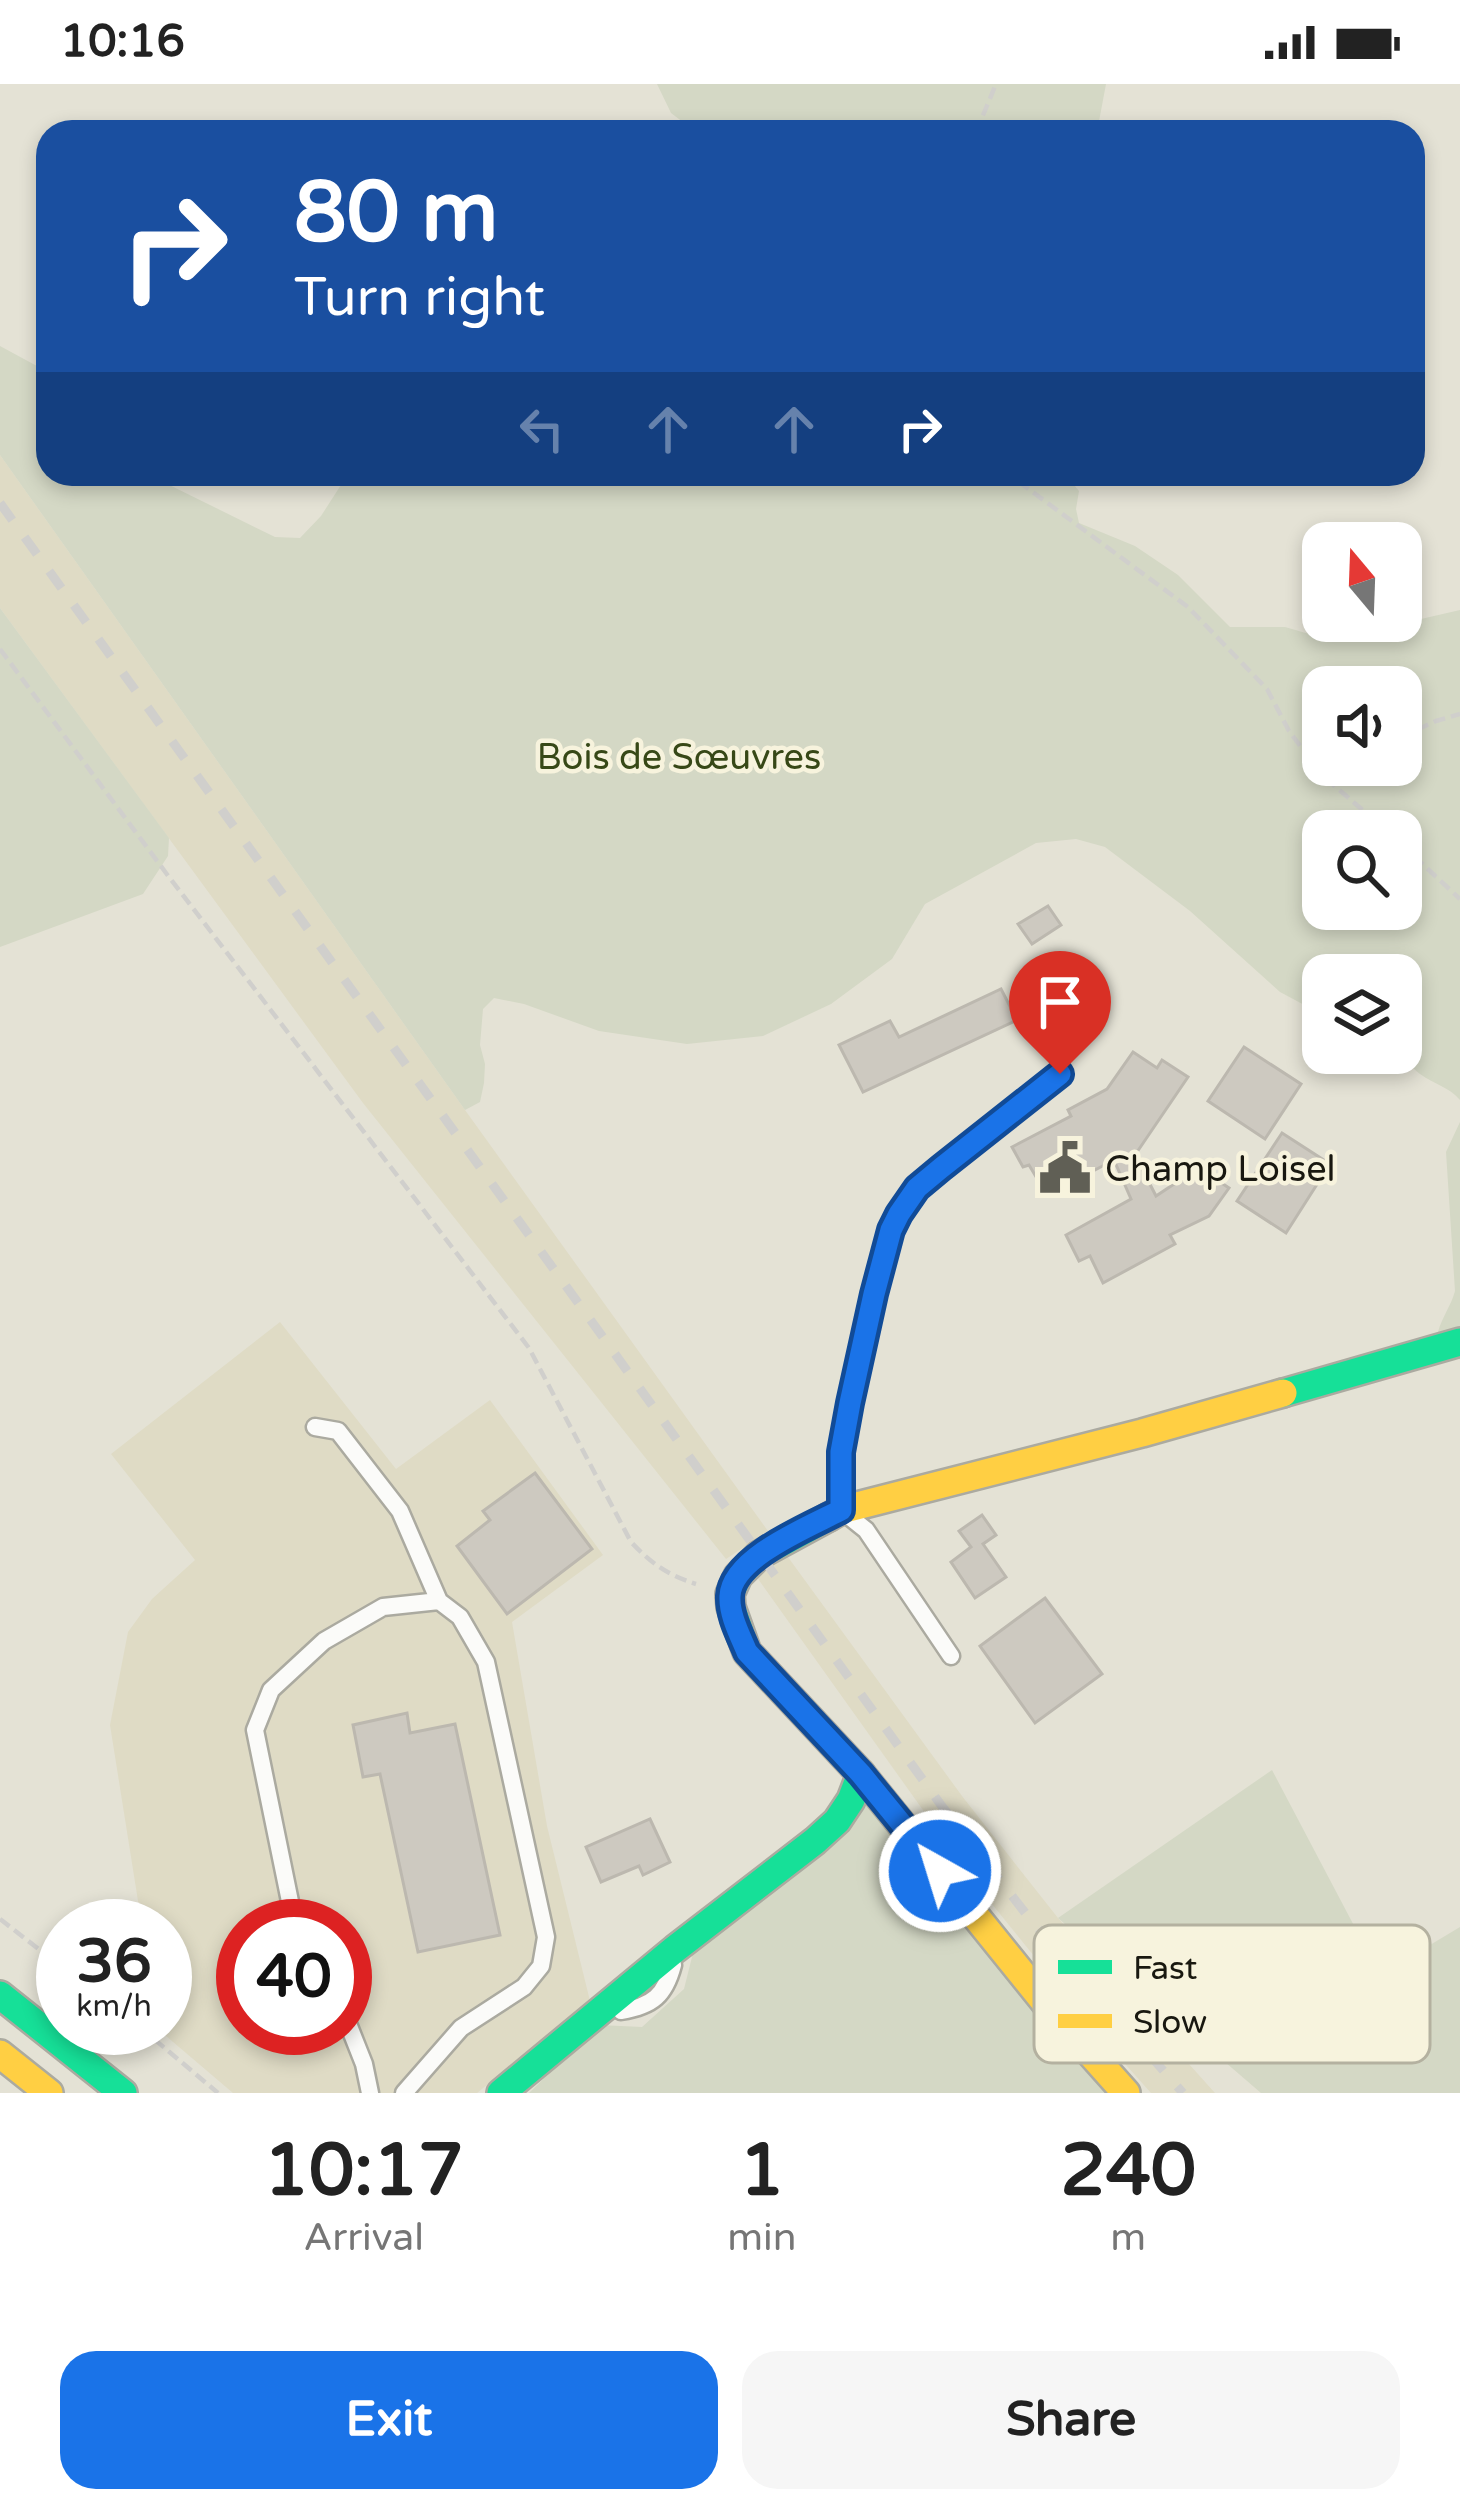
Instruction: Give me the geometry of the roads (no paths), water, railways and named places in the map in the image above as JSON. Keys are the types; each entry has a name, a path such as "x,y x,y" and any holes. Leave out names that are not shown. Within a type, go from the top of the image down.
{"main road":[{"path":"1034,1989 861,1774 747,1652 736,1628 730,1594 738,1576 759,1555 841,1510 1142,1433 1460,1342"},
{"path":"501,2093 837,1821 861,1774"},
{"path":"0,1995 59,2041 104,2050 132,2086"},
{"path":"0,2054 49,2093"},
{"path":"1099,2063 1126,2093"}],"lane":[{"path":"951,1656 866,1530 841,1510 841,1452 850,1403 874,1294 899,1214 917,1188 1060,1074"},
{"path":"315,1427 338,1431 400,1511 440,1601 460,1617 486,1662 546,1937 542,1966 524,1987 461,2027 404,2093"},
{"path":"289,1899 255,1730 271,1690 324,1641 383,1607 440,1601"},
{"path":"361,2055 370,2093"}],"railway":[{"path":"0,503 941,1805 1035,1925"},
{"path":"1157,2063 1183,2093"}],"place":[{"name":"Champ Loisel","path":"1065,1168"}],"park label":[{"name":"Bois de Sœuvres","path":"679,756"}]}
